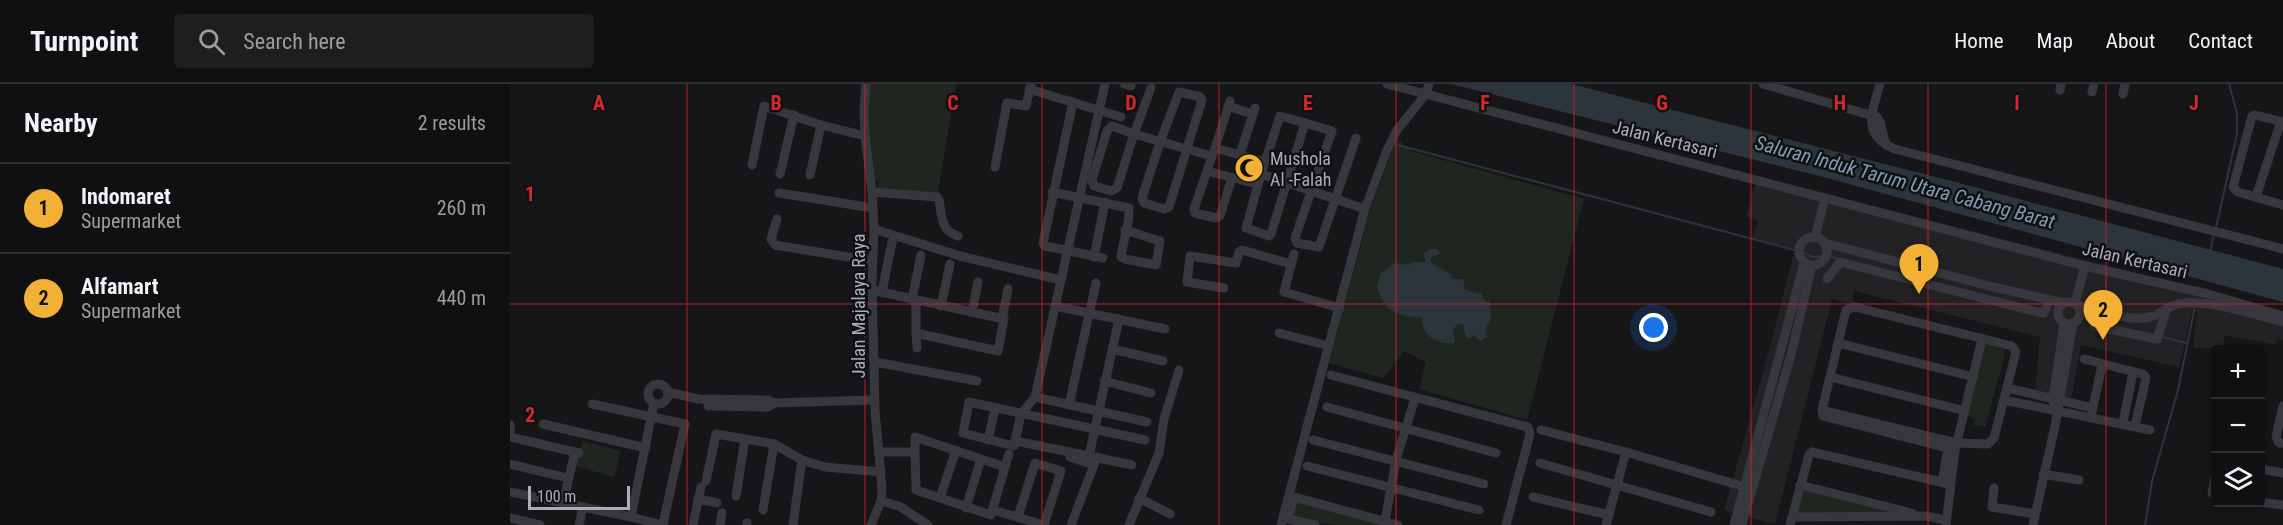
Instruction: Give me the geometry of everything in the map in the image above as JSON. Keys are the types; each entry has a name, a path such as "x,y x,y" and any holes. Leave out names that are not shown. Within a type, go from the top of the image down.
{"street":[{"name":"Jalan Majalaya Raya","path":"866,84 865,136 872,192 873,261 877,291 874,400 881,472 881,501 871,525"},
{"path":"1105,84 1035,397 1021,414 1014,446 963,433 969,402 1021,414 1095,429 1145,441"},
{"name":"Jalan Kertasari","path":"1387,84 2085,266 2208,294 2283,316"},
{"path":"1281,525 1365,209 1397,130 1426,94 1429,84"},
{"path":"1763,84 1790,88 1873,115"},
{"path":"1869,84 1879,86 1871,122 1873,134 1876,139 1886,145 2283,249"},
{"path":"995,167 1007,103 1026,106 1030,87 1121,117"},
{"path":"1151,88 1134,134 1117,188 1111,191 1094,186 1092,180 1107,130 1112,126 1134,134 1186,150 1240,154 1265,162"},
{"path":"1179,92 1192,94 1202,100 1186,150 1169,207 1164,209 1144,203 1142,198 1176,95 1179,92"},
{"path":"1073,102 1043,243 1046,246 1098,258 1105,202"},
{"path":"1232,178 1218,218 1196,213 1194,209 1229,103 1253,111 1240,154"},
{"path":"752,165 764,106 821,125 865,136"},
{"path":"780,174 794,115"},
{"path":"2256,197 2282,122 2255,115 2251,118 2233,187 2238,192 2256,197 2283,204"},
{"path":"1305,123 1271,234 1269,236 1246,228 1257,184 1280,116 1305,123 1332,132 1295,238 1297,243 1316,248 1320,246 1356,138"},
{"path":"810,175 821,125"},
{"path":"1207,171 1257,184"},
{"path":"1261,174 1365,209"},
{"path":"872,192 937,197 942,225 958,236"},
{"path":"1053,192 1129,208 1125,230 1122,258 1156,265 1160,241 1125,230"},
{"path":"779,193 873,208"},
{"path":"1815,237 1825,198"},
{"path":"777,219 771,239 775,245 873,261"},
{"path":"874,230 960,256 1061,279"},
{"path":"1808,264 1798,254 1799,245 1806,238 1815,237 1825,243 1865,254 2106,313 2146,318 2153,317 2174,304 2190,303 2283,322"},
{"path":"892,242 877,291 1002,319"},
{"path":"1808,264 1822,262 1826,257 1825,243"},
{"path":"1224,288 1187,282 1190,256 1236,263 1242,250 1292,264"},
{"path":"1294,254 1284,292 1340,308"},
{"path":"1862,268 1865,254"},
{"path":"917,348 914,299 921,255"},
{"path":"1827,279 1840,262 2043,314 2049,300"},
{"path":"941,306 950,264"},
{"path":"1736,525 1808,264"},
{"path":"2033,525 2055,426 2056,399 2069,324 2080,316 2076,304 2085,266"},
{"path":"1914,281 1917,267"},
{"path":"972,312 978,282"},
{"path":"1069,405 1096,283"},
{"path":"1989,300 1993,287"},
{"path":"916,333 998,351 1008,288"},
{"path":"2064,303 2058,312 2060,319 2069,324"},
{"path":"1056,306 1165,329"},
{"path":"1855,306 1982,339 2012,346 2016,352 1992,442 1953,447 1822,410 1846,310 1855,306"},
{"path":"2106,313 2098,327 2157,339 2167,308"},
{"path":"1071,525 1093,459 1098,411 1119,319"},
{"path":"1736,525 1794,320"},
{"path":"1279,333 1329,346"},
{"path":"1800,484 1946,522 1946,484 1953,447 1965,411 1982,339"},
{"path":"1838,343 1974,376"},
{"path":"1112,349 1163,361"},
{"path":"2084,359 2133,372 2146,378 2135,426"},
{"path":"875,362 977,381"},
{"path":"2092,413 2102,365"},
{"path":"1129,525 1160,453 1164,419 1179,370"},
{"path":"2123,423 2133,372"},
{"path":"1331,375 1528,427 1530,434 1506,525"},
{"path":"1830,377 1965,411"},
{"path":"1104,381 1151,393"},
{"path":"631,517 652,417 654,403 649,395 652,387 662,385 668,395 697,406 768,407 774,403 874,400"},
{"path":"2007,388 2056,399 2092,413 2151,430"},
{"path":"654,403 661,404 668,395"},
{"path":"1035,397 1147,422"},
{"path":"1384,521 1396,460 1415,398"},
{"path":"2004,400 2056,410 2092,413"},
{"path":"510,492 663,524 685,424 592,404"},
{"path":"2283,406 2276,437 2279,443 2283,443"},
{"path":"1327,407 1496,453"},
{"path":"988,440 995,408"},
{"path":"543,424 646,448"},
{"path":"510,425 510,432"},
{"path":"1540,430 1626,452 1745,487"},
{"path":"693,525 717,434 774,444 802,460 825,467 881,472"},
{"path":"510,437 577,452 563,503"},
{"path":"1005,467 915,437 916,490 991,516 1009,454"},
{"path":"736,496 745,439"},
{"path":"1313,440 1484,484"},
{"path":"1015,441 1093,459 1132,465"},
{"path":"763,510 774,444"},
{"path":"940,498 956,450"},
{"path":"880,452 915,452"},
{"path":"1606,525 1626,452"},
{"path":"1926,516 1791,521 1800,484 1812,452 1946,484"},
{"path":"966,508 981,459"},
{"path":"793,525 802,460"},
{"path":"993,510 1044,525 1061,471 1035,463 1018,517"},
{"path":"1540,463 1711,512"},
{"path":"510,464 568,478"},
{"path":"1307,466 1479,510"},
{"path":"2265,470 2283,473"},
{"path":"2043,474 2079,480"},
{"path":"1994,488 1992,507 2035,514"},
{"path":"1315,525 1288,519 1294,497 1398,525"},
{"path":"1533,497 1609,515"},
{"path":"1139,498 1170,514"},
{"path":"698,499 717,503"},
{"path":"881,501 899,506 928,525"},
{"path":"2265,503 2283,506"},
{"path":"579,525 583,507"},
{"path":"720,525 722,513"},
{"path":"510,518 540,525"}],"shaded area":[{"path":"866,84 956,84 937,197 878,189 878,181 871,181"},
{"path":"1397,138 1411,151 1584,199 1527,420 1419,389 1426,362 1404,351 1383,378 1329,363 1370,210"},
{"path":"1758,176 2283,311 2283,340 2277,339 2276,345 2225,335 2223,345 2211,345 2211,349 2193,348 2197,312 2192,311 2179,367 2081,345 2071,398 2035,391 2040,337 1854,291 1852,304 1832,299 1775,524 1724,510 1795,249 1752,239 1758,221 1746,216"},
{"path":"1984,343 2004,349 2005,354 1985,427 1973,425 1975,419 1966,416"},
{"path":"583,441 621,451 614,477 575,466"},
{"path":"1805,488 1913,515 1797,514"},
{"path":"1296,498 1389,525 1335,525 1291,519"}],"water":[{"name":"Saluran Induk Tarum Utara Cabang Barat","path":"1451,84 1571,84 1959,183 2283,269 2283,302 1823,177"},
{"path":"1430,249 1437,249 1441,253 1431,257 1431,263 1451,274 1451,279 1465,281 1463,287 1467,291 1481,294 1486,302 1490,301 1491,320 1485,330 1487,337 1480,341 1474,335 1466,338 1463,324 1458,324 1453,329 1455,340 1453,343 1441,342 1427,334 1422,318 1406,316 1393,311 1380,296 1377,287 1381,273 1395,263 1409,265 1412,262 1425,262 1424,253"}],"waterway":[{"path":"2216,228 2237,134 2237,113 2229,84"},
{"path":"1398,145 1794,250"},
{"path":"2210,252 2214,234"},
{"path":"1802,252 1813,257 1822,256"},
{"path":"1830,257 1839,259"},
{"path":"2145,525 2152,481 2178,390 2195,306"},
{"path":"2163,337 2186,343"}],"place":[{"name":"Mushola Al -Falah","path":"1249,168"},
{"name":"Indomaret","path":"1919,294"},
{"name":"Alfamart","path":"2103,340"}]}
